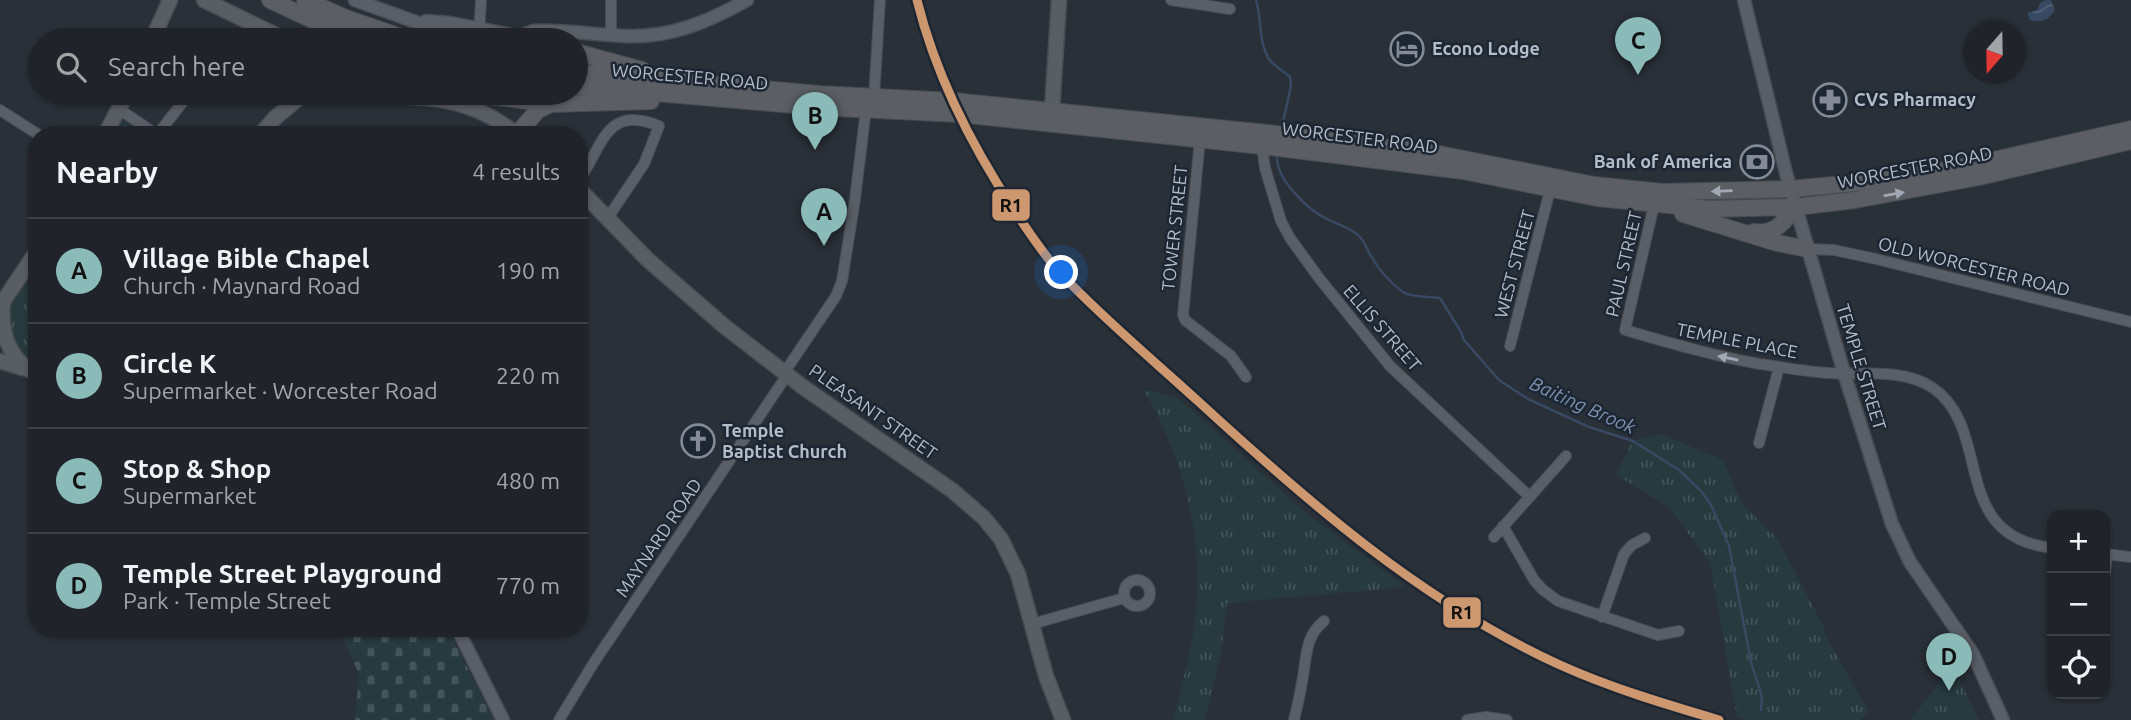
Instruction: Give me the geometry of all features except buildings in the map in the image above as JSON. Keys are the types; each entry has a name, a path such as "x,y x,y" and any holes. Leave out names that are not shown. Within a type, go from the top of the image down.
{"highway":[{"path":"271,0 332,28"},
{"path":"304,0 375,28"},
{"path":"588,55 695,83"},
{"name":"WORCESTER ROAD","path":"588,73 1440,167 1597,198 1720,209 1796,207 1901,193 2131,141"},
{"name":"WORCESTER ROAD","path":"588,87 732,100 870,103 953,101 1420,152 1619,188 1676,192 1790,189 1916,176 2131,129"},
{"path":"588,103 732,100"},
{"path":"524,126 534,114 547,105"},
{"path":"1654,205 1757,233 1771,232 1781,225 1796,207"},
{"path":"1731,227 1777,243 1808,249"}],"main road":[{"path":"157,28 170,0"},
{"path":"204,0 261,28"},
{"path":"1052,111 1059,0"},
{"path":"110,126 121,105"},
{"path":"268,126 290,105"},
{"path":"461,105 493,116 506,126"},
{"name":"PLEASANT STREET","path":"588,199 692,300 786,374 979,512 1007,550 1018,574 1046,676 1063,720"},
{"path":"28,264 1,304 6,342 15,358 28,368"},
{"path":"0,361 28,370"}],"street":[{"path":"355,0 417,21 439,21 458,28"},
{"path":"479,28 481,0"},
{"path":"611,0 611,35"},
{"path":"588,33 657,35 687,29 747,0"},
{"name":"MAYNARD ROAD","path":"559,720 593,664 836,296 842,281 870,103 880,0"},
{"path":"1171,0 1230,9"},
{"name":"TEMPLE STREET","path":"1744,0 1790,189 1887,511 1903,550 1967,642 2003,720"},
{"path":"164,126 181,105"},
{"path":"119,109 144,126"},
{"path":"0,110 28,128"},
{"path":"588,164 613,125 636,121 659,126 644,164 607,219"},
{"name":"TOWER STREET","path":"1200,139 1183,315 1185,320 1231,356 1246,377"},
{"name":"ELLIS STREET","path":"1262,146 1265,168 1281,221 1319,278 1390,366 1530,497"},
{"name":"WEST STREET","path":"1510,346 1550,190"},
{"name":"PAUL STREET","path":"1625,330 1654,205"},
{"name":"OLD WORCESTER ROAD","path":"1808,249 1833,250 1876,259 2131,322"},
{"name":"TEMPLE PLACE","path":"1625,330 1710,354 1779,367 1867,373 1915,380 1941,394 1957,418 1982,495 1996,521 2017,539 2047,547"},
{"path":"1759,443 1779,367"},
{"path":"1494,537 1566,456"},
{"path":"1503,526 1542,589 1563,604 1658,635 1679,631"},
{"path":"1602,617 1624,554 1632,545 1645,538"},
{"path":"2110,554 2131,557"},
{"path":"1032,624 1124,598"},
{"path":"1294,720 1308,643 1314,631 1324,621"},
{"path":"462,637 503,720"},
{"path":"1467,720 1486,717 1507,720"}],"green space":[{"path":"129,119 140,126 120,126"},
{"path":"28,276 28,360 13,341 8,323 10,306"},
{"path":"1143,389 1178,398 1306,513 1406,587 1227,603 1221,653 1205,720 1173,720 1195,620 1197,560 1194,530 1180,471 1170,443"},
{"path":"1661,434 1723,460 1743,505 1777,538 1825,629 1823,631 1869,712 1860,720 1748,720 1737,717 1710,563 1669,507 1616,475 1633,440"},
{"path":"342,637 452,637 494,720 355,720 359,674"},
{"path":"1953,666 1979,720 1911,720 1913,716"}],"water":[{"path":"2051,0 2055,10 2053,13 2044,20 2030,20 2027,13 2037,10 2041,2"}],"waterway":[{"name":"Baiting Brook","path":"1256,0 1266,52 1271,62 1290,77 1291,86 1283,122"},
{"name":"Baiting Brook","path":"1277,158 1282,176 1303,202 1319,215 1349,228 1356,234 1377,266 1393,284 1411,295 1440,298 1464,340 1499,380 1528,399 1589,427 1633,441 1679,470 1702,492 1711,505 1729,546 1751,662 1762,697 1761,710"}],"transit line":[{"name":"R1","path":"917,0 934,56 957,111 985,163 1038,245 1063,276 1096,308 1240,440 1369,548 1461,612 1509,640 1579,673 1719,720"}],"place":[{"name":"Econo Lodge","path":"1407,49"},
{"name":"Stop & Shop","path":"1638,75"},
{"name":"CVS Pharmacy","path":"1830,100"},
{"name":"Circle K","path":"815,150"},
{"name":"Bank of America","path":"1757,162"},
{"name":"Village Bible Chapel","path":"824,246"},
{"name":"Temple Baptist Church","path":"698,441"},
{"name":"Temple Street Playground","path":"1949,691"}]}
